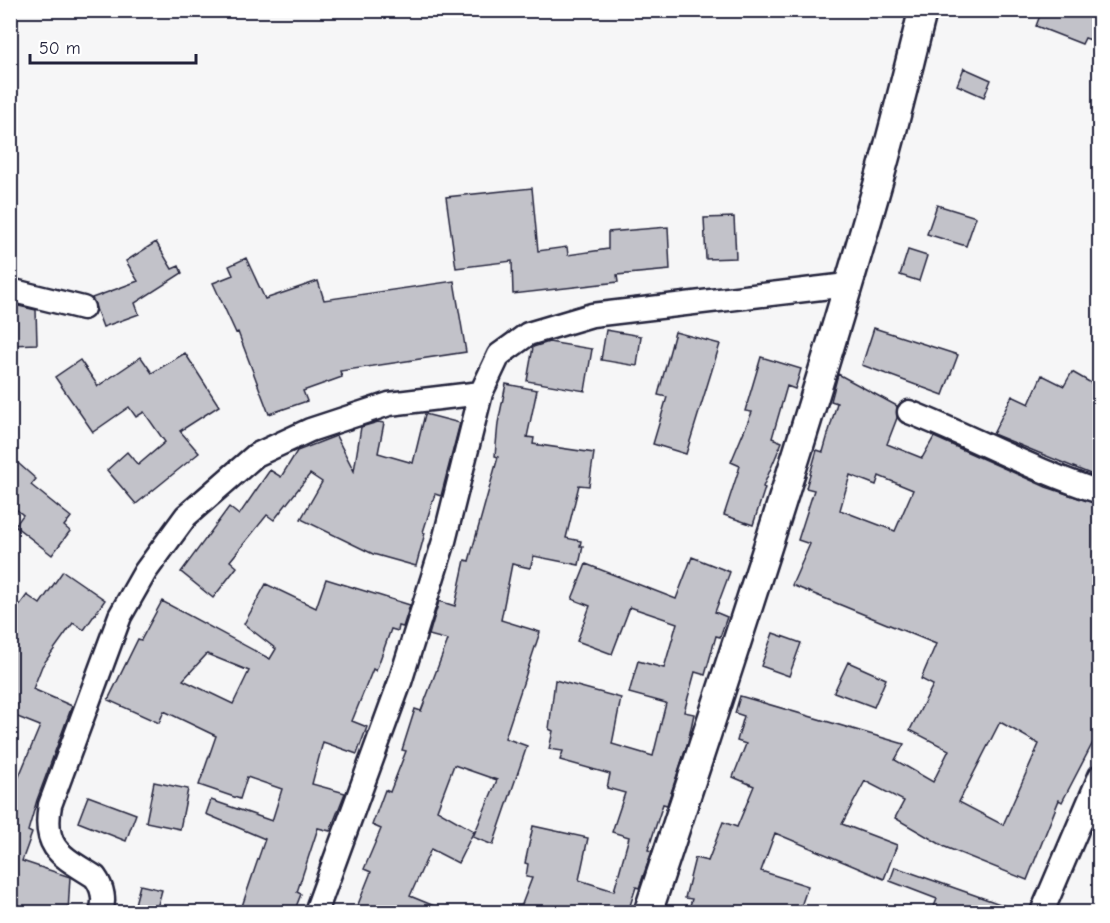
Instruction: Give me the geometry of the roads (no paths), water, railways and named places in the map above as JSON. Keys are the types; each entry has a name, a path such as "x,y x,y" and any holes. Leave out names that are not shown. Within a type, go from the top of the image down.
{"street":[{"path":"648,912 729,666 847,285 893,129 923,10"},
{"path":"316,912 400,682 444,541 481,393 499,355 528,334 554,324 592,315 847,285"},
{"path":"10,290 83,308"},
{"path":"101,912 104,903 96,877 55,849 46,826 50,805 120,616 145,572 186,516 256,455 310,430 389,404 481,393"},
{"path":"909,412 965,434 1069,482 1100,492"},
{"path":"1042,912 1100,776"}]}
